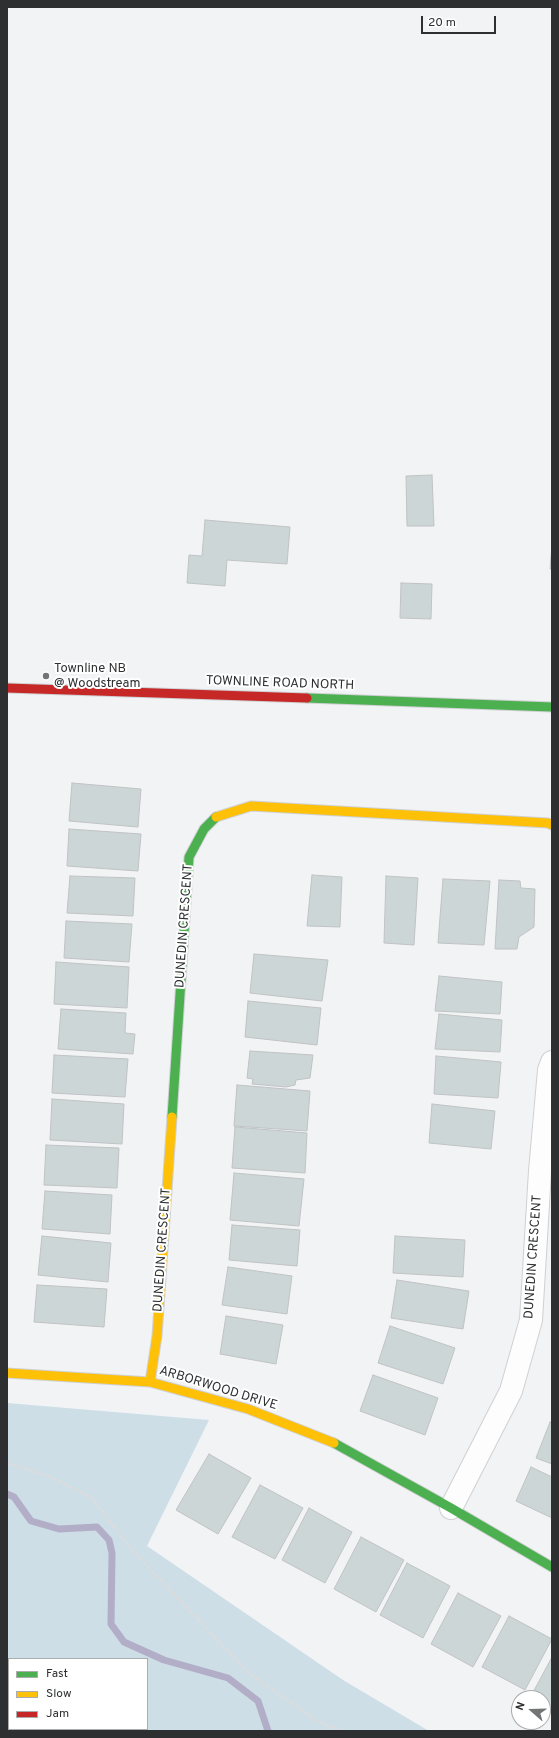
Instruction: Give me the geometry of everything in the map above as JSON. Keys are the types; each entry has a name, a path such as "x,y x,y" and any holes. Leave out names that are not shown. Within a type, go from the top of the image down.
{"street":[{"name":"TOWNLINE ROAD NORTH","path":"7,688 552,706"},
{"name":"DUNEDIN CRESCENT","path":"150,1382 157,1336 189,857 204,829 216,817 251,806 548,823 552,825"},
{"name":"DUNEDIN CRESCENT","path":"451,1508 511,1391 531,1320 541,1163 552,1062"},
{"name":"ARBORWOOD DRIVE","path":"7,1373 150,1382 248,1409 330,1441 451,1508 552,1567"}],"path":[{"path":"7,1463 48,1476 92,1498 131,1549 250,1674 316,1720 342,1731"}],"shaded area":[{"path":"7,1403 209,1420 147,1546 343,1680 429,1731 43,1730 148,1730 148,1658 8,1658 8,1695"}],"building":[{"path":"432,475 434,526 407,526 406,476"},
{"path":"205,520 290,527 287,564 227,560 225,586 187,583 189,555 202,556"},
{"path":"552,546 552,569 550,569"},
{"path":"401,583 432,584 431,619 400,618"},
{"path":"72,783 141,789 138,827 69,821"},
{"path":"69,829 141,834 138,871 67,866"},
{"path":"312,875 342,877 340,927 307,926"},
{"path":"70,876 135,878 133,916 67,913"},
{"path":"386,876 418,878 414,945 384,943"},
{"path":"443,879 490,881 484,945 438,943"},
{"path":"499,880 520,881 521,888 535,889 534,927 519,937 517,949 495,949"},
{"path":"66,921 132,924 129,962 64,958"},
{"path":"254,954 328,960 322,1001 250,993"},
{"path":"56,962 129,967 127,1008 54,1004"},
{"path":"439,976 502,982 500,1014 435,1011"},
{"path":"248,1001 321,1008 317,1045 245,1037"},
{"path":"61,1009 126,1013 125,1033 135,1034 133,1054 58,1049"},
{"path":"439,1014 502,1020 500,1052 435,1049"},
{"path":"250,1051 313,1055 310,1078 296,1080 295,1085 286,1087 252,1084 253,1079 247,1078"},
{"path":"54,1055 128,1059 125,1097 52,1093"},
{"path":"436,1056 501,1062 498,1098 434,1094"},
{"path":"237,1085 310,1091 307,1131 234,1126"},
{"path":"52,1099 124,1104 122,1144 50,1140"},
{"path":"432,1104 495,1111 491,1149 429,1143"},
{"path":"235,1127 307,1133 305,1173 232,1168"},
{"path":"46,1145 119,1148 117,1188 44,1185"},
{"path":"234,1173 304,1179 299,1226 230,1220"},
{"path":"45,1191 112,1195 110,1234 42,1229"},
{"path":"232,1225 300,1230 297,1266 229,1260"},
{"path":"42,1236 111,1243 108,1282 38,1275"},
{"path":"395,1236 465,1240 463,1277 393,1273"},
{"path":"228,1267 292,1276 287,1314 222,1305"},
{"path":"397,1280 469,1291 463,1329 391,1318"},
{"path":"37,1285 107,1289 104,1327 34,1322"},
{"path":"226,1316 283,1325 276,1364 220,1354"},
{"path":"390,1326 455,1348 443,1384 378,1363"},
{"path":"373,1375 438,1398 425,1435 360,1411"},
{"path":"550,1422 552,1423 552,1464 536,1458"},
{"path":"209,1454 251,1478 218,1534 176,1510"},
{"path":"531,1467 552,1477 552,1518 516,1501"},
{"path":"260,1485 303,1508 275,1559 232,1537"},
{"path":"309,1508 352,1532 325,1583 282,1560"},
{"path":"361,1537 404,1560 376,1612 334,1589"},
{"path":"407,1563 450,1586 423,1638 380,1615"},
{"path":"458,1593 501,1616 473,1667 431,1644"},
{"path":"509,1616 552,1639 525,1690 482,1667"},
{"path":"552,1657 552,1714 551,1690 534,1690"}],"waterway":[{"path":"7,1494 14,1497 31,1521 59,1529 97,1527 109,1540 112,1553 111,1624 124,1642 164,1660 228,1678 258,1701 268,1731"}],"traffic: fast":[{"path":"307,698 552,707"},
{"path":"172,1117 189,857 204,829 216,817"},
{"path":"334,1443 451,1508 552,1567"}],"traffic: slow":[{"path":"216,817 251,806 548,823 552,825"},
{"path":"150,1382 157,1336 172,1117"},
{"path":"7,1373 150,1382 248,1409 334,1443"}],"traffic: jam":[{"path":"7,688 307,698"}],"place":[{"name":"Townline NB @ Woodstream","path":"46,676"}]}
